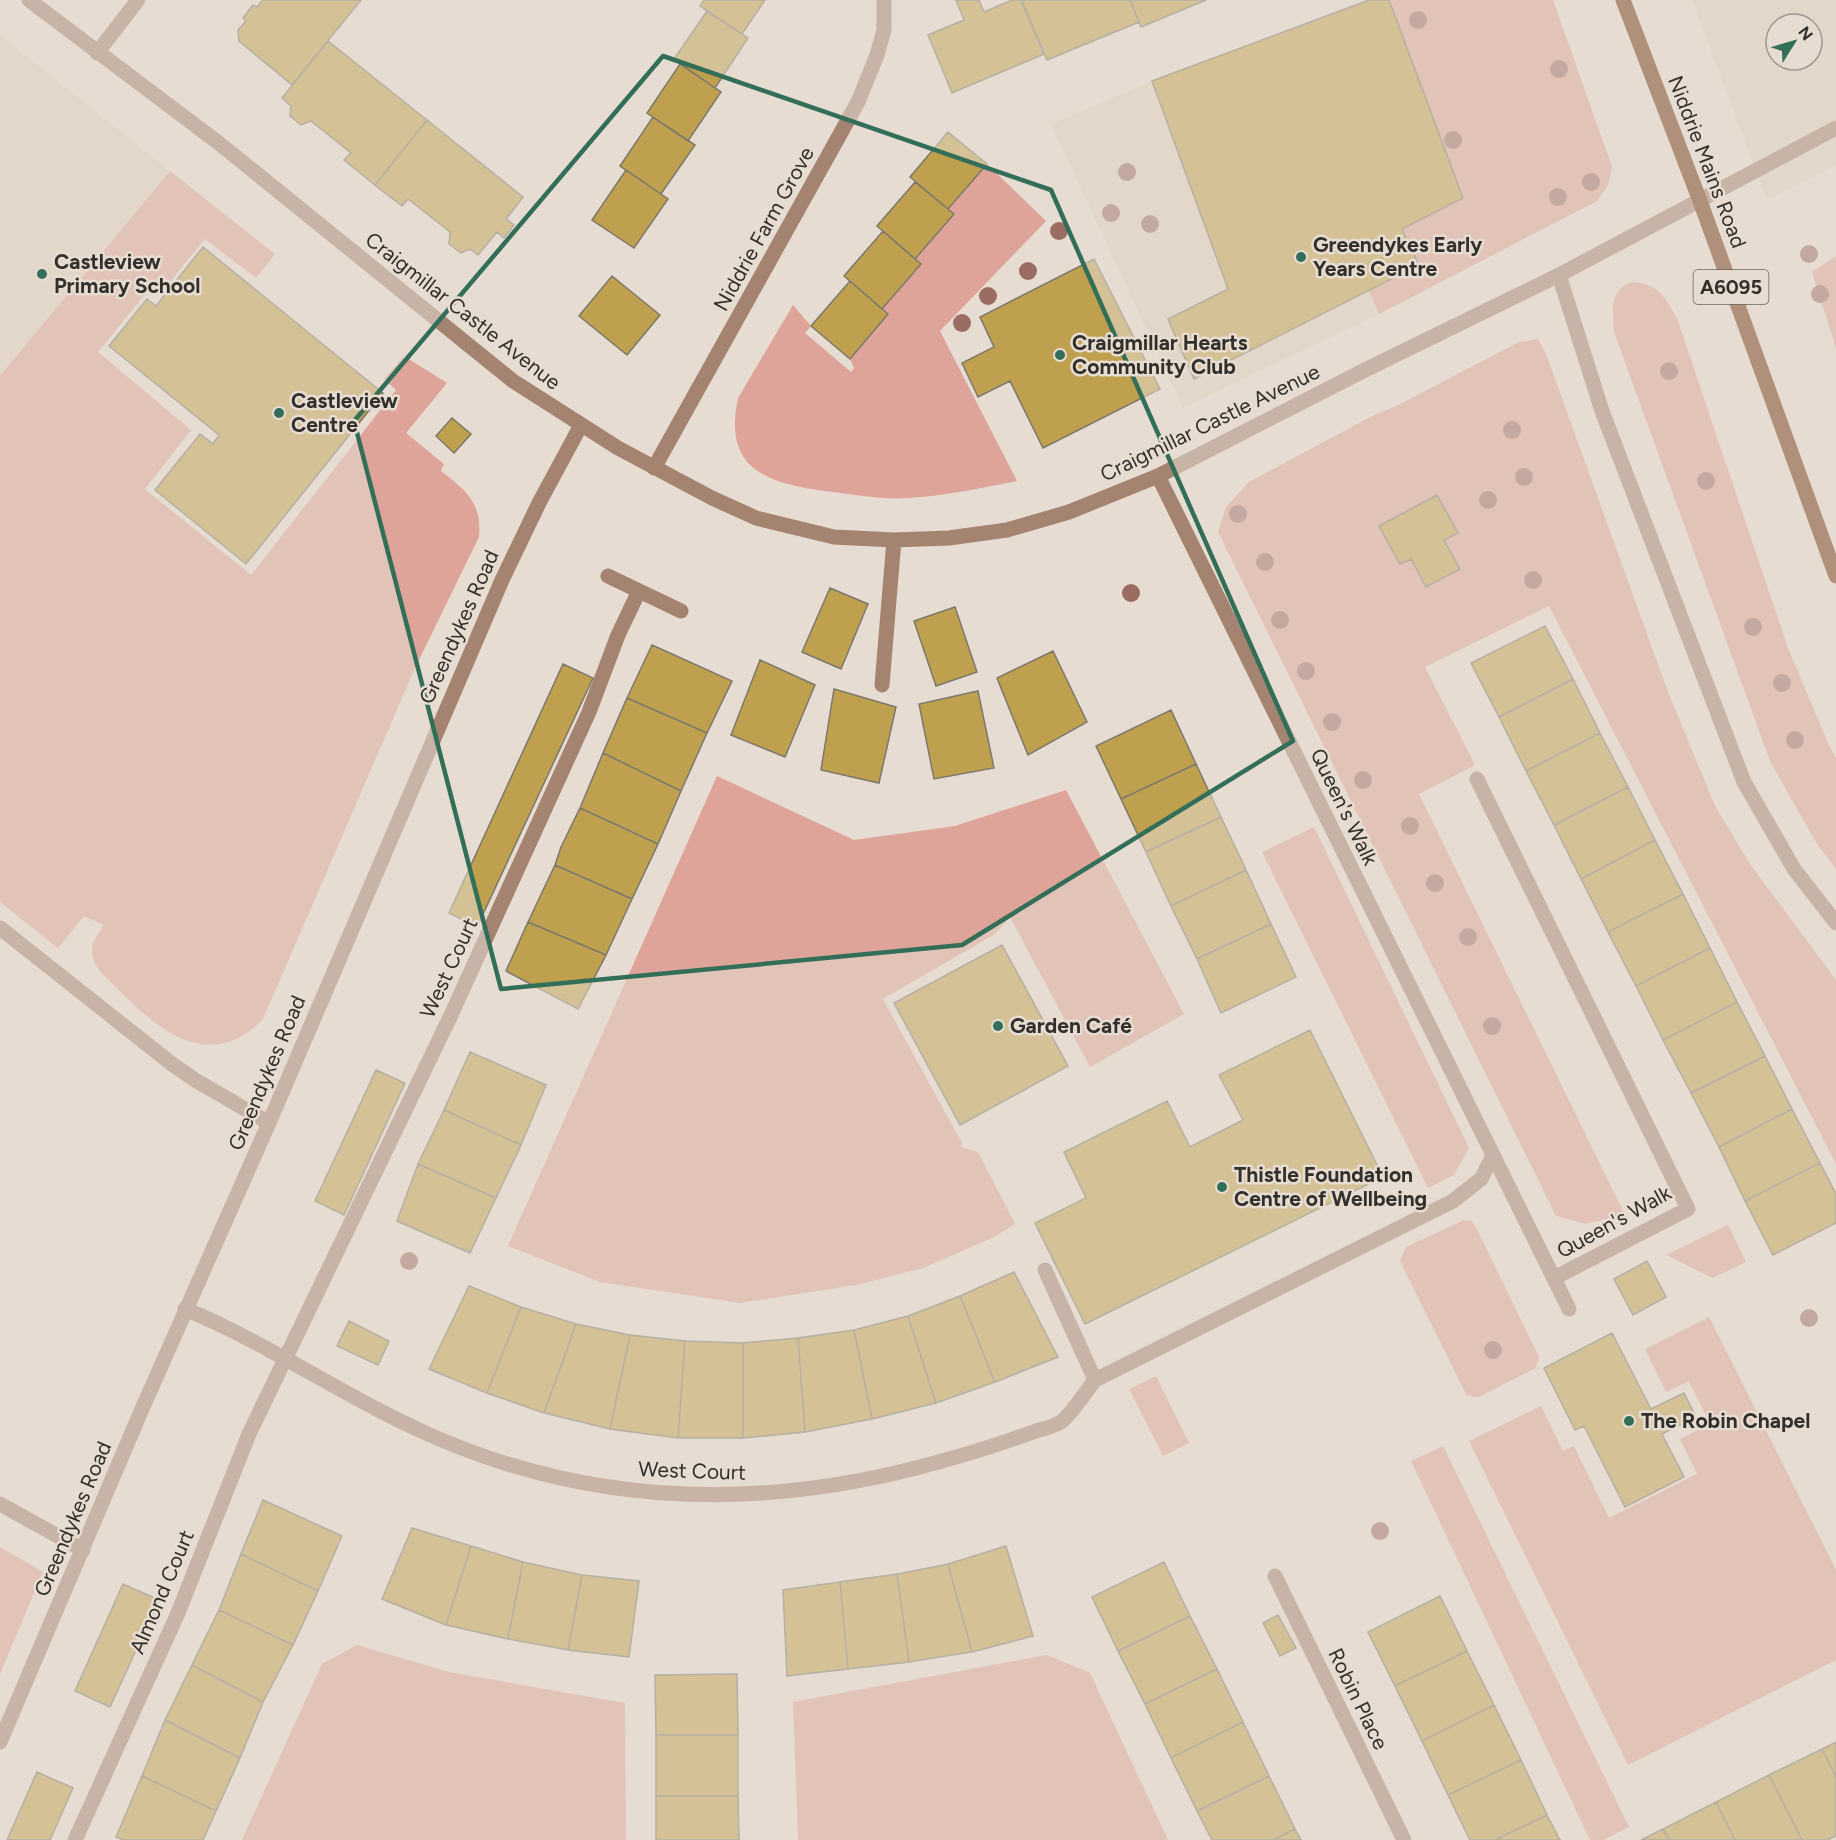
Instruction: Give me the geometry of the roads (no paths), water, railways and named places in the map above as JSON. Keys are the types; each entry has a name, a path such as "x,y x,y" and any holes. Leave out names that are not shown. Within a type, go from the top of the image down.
{"main road":[{"name":"Niddrie Mains Road","path":"1623,0 1700,201 1836,576"}],"street":[{"name":"Craigmillar Castle Avenue","path":"29,0 219,144 513,381 654,468 756,518 834,537 894,540 949,538 1006,530 1069,512 1158,476 1365,370 1559,275 1836,128"},
{"path":"97,52 138,0"},
{"name":"Niddrie Farm Grove","path":"654,468 858,102 882,38 884,0"},
{"path":"1559,275 1602,411 1744,782 1794,870 1836,923"},
{"name":"Greendykes Road","path":"0,1742 185,1309 269,1123 502,580 538,503 581,425"},
{"name":"Queen's Walk","path":"1158,476 1569,1309"},
{"path":"882,685 894,540"},
{"path":"608,576 681,611"},
{"name":"West Court","path":"285,1358 451,1015 589,712 618,635 639,591"},
{"name":"Queen's Walk","path":"1477,779 1689,1209 1554,1278"},
{"path":"0,927 172,1064 269,1123"},
{"path":"1045,1270 1095,1380 1453,1201 1481,1179 1493,1156"},
{"name":"West Court","path":"185,1309 285,1358 430,1436 528,1470 604,1487 654,1494 749,1494 838,1485 933,1464 1062,1422 1095,1380"},
{"name":"Almond Court","path":"75,1840 178,1613 249,1434 285,1358"},
{"path":"0,1504 83,1550"},
{"name":"Robin Place","path":"1275,1576 1404,1840"}],"place":[{"name":"Greendykes Early Years Centre","path":"1301,257"},
{"name":"Castleview Primary School","path":"42,274"},
{"name":"Craigmillar Hearts Community Club","path":"1060,355"},
{"name":"Castleview Centre","path":"279,413"},
{"name":"Garden Café","path":"998,1026"},
{"name":"Thistle Foundation Centre of Wellbeing","path":"1222,1187"},
{"name":"The Robin Chapel","path":"1629,1421"}]}
